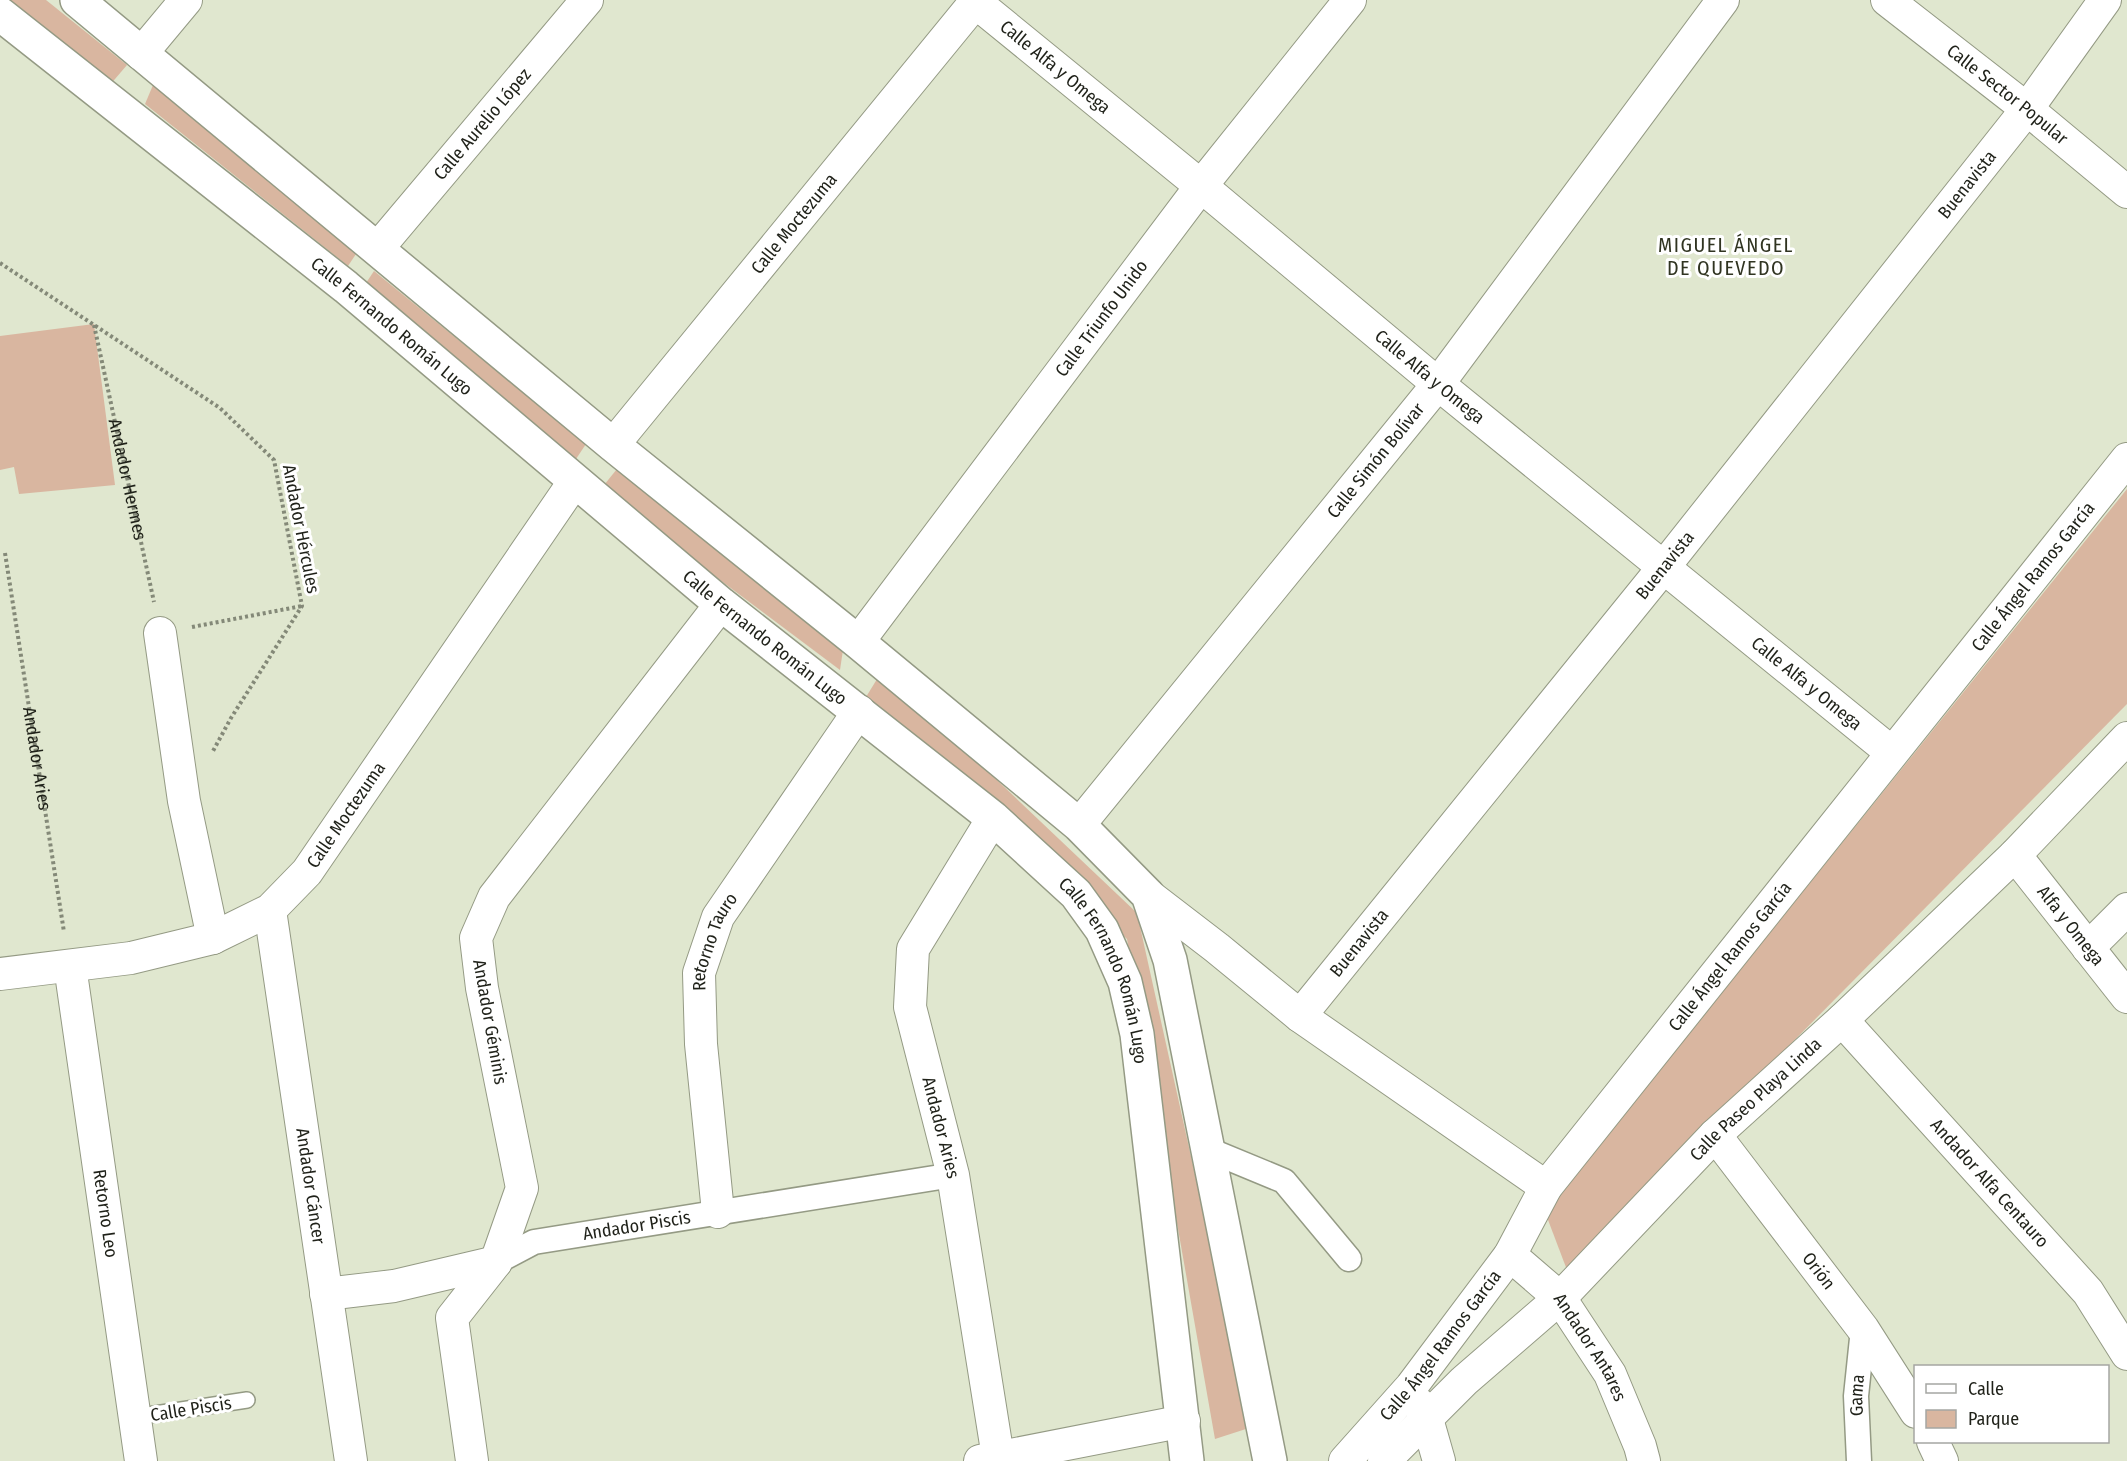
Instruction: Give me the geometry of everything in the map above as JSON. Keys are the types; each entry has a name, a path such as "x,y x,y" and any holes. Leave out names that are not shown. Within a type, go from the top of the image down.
{"street":[{"path":"77,0 613,446 858,642 1078,825 1148,895 1300,1016 1546,1187"},
{"path":"141,54 186,0"},
{"name":"Calle Aurelio López","path":"378,249 587,0"},
{"name":"Calle Triunfo Unido","path":"858,642 1201,186 1350,0"},
{"name":"Calle Simón Bolívar","path":"1078,825 1438,384 1723,0"},
{"name":"Calle Sector Popular","path":"1887,0 2027,109 2127,192"},
{"name":"Buenavista","path":"1300,1016 1664,568 2027,109 2105,0"},
{"name":"Calle Alfa y Omega","path":"975,1 1438,384 1891,752"},
{"name":"Calle Moctezuma","path":"613,446 975,1"},
{"name":"Calle Fernando Román Lugo","path":"0,14 346,287 721,604 993,818 1076,894 1102,930 1125,982 1137,1034 1187,1461"},
{"name":"Calle Ángel Ramos García","path":"1345,1461 1411,1387 1510,1255 1546,1187 2127,459"},
{"name":"Calle Moctezuma","path":"0,974 131,958 213,938 270,910 307,872 574,482"},
{"name":"Andador Géminis","path":"472,1461 452,1318 496,1262 522,1188 482,988 476,938 494,897 721,604"},
{"path":"160,633 184,801 213,938"},
{"name":"Retorno Tauro","path":"718,1212 701,1044 699,974 718,917 859,711"},
{"name":"Calle Paseo Playa Linda","path":"1384,1461 1464,1381 1560,1298 1715,1135 1842,1020 2015,855 2127,738"},
{"name":"Andador Aries","path":"989,1459 953,1174 910,1007 913,949 993,818"},
{"name":"Alfa y Omega","path":"2015,855 2127,997"},
{"path":"1148,895 1170,960 1270,1461"},
{"path":"2088,948 2127,909"},
{"name":"Andador Cáncer","path":"270,910 351,1461"},
{"name":"Retorno Leo","path":"70,966 141,1461"},
{"name":"Andador Alfa Centauro","path":"1842,1020 2088,1292 2127,1354"},
{"name":"Orión","path":"1715,1135 1863,1329 1914,1409"},
{"path":"1209,1150 1284,1181 1349,1260"},
{"name":"Andador Piscis","path":"326,1294 394,1286 496,1262 534,1242 953,1174"},
{"name":"Andador Antares","path":"1510,1255 1560,1298 1610,1374 1644,1461"},
{"name":"Gama","path":"1859,1461 1856,1396 1863,1329"},
{"path":"1411,1387 1427,1419 1439,1461"},
{"path":"989,1459 1184,1421"},
{"path":"1933,1443 1942,1461"}],"lane":[{"name":"Calle Piscis","path":"135,1417 247,1400"}],"path":[{"name":"Andador Hércules","path":"0,262 220,408 274,460 302,606 231,717 184,801"},
{"name":"Andador Hermes","path":"94,324 160,633"},
{"name":"Andador Aries","path":"5,553 70,966"},
{"path":"160,633 302,606"}],"green space":[{"path":"6,0 46,0 127,65 109,86"},
{"path":"156,78 360,248 348,266 145,104"},
{"path":"374,271 586,444 576,459 364,286"},
{"path":"94,324 115,485 19,494 14,467 0,470 0,336"},
{"path":"617,469 844,643 840,670 600,490"},
{"path":"2127,489 2127,704 1567,1270 1545,1212"},
{"path":"882,671 1137,913 1239,1373 1249,1428 1215,1439 1127,939 866,697"}],"district":[{"name":"MIGUEL ÁNGEL DE QUEVEDO","path":"1726,256"}]}
